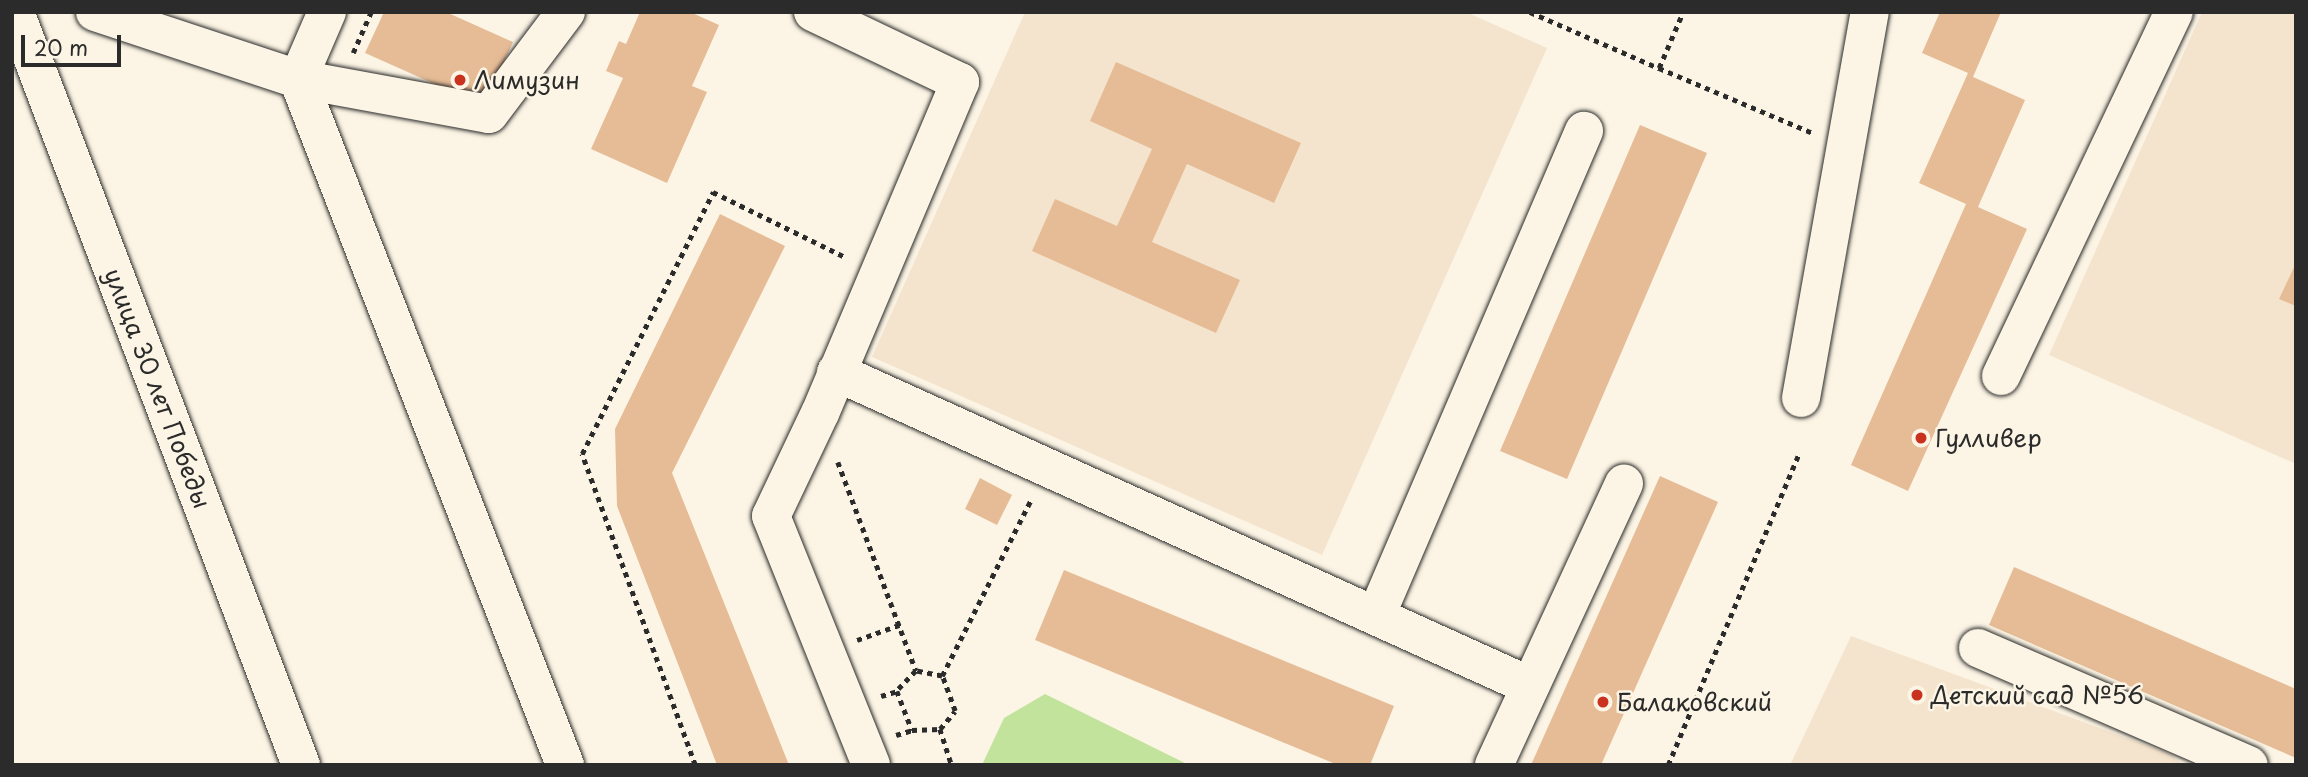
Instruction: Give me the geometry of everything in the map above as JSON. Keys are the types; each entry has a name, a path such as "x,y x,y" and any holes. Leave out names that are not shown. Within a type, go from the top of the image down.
{"street":[{"name":"улица 30 лет Победы","path":"15,12 301,765"},
{"path":"95,12 298,79 489,114 566,12"},
{"path":"327,12 298,79 565,765"},
{"path":"813,12 960,82 820,413 771,516 871,765"},
{"path":"1801,398 1870,12"},
{"path":"2001,376 2174,12"},
{"path":"1376,616 1584,131"},
{"path":"836,372 1530,686"},
{"path":"1494,765 1624,484"},
{"path":"1978,648 2249,765"}],"path":[{"path":"337,86 371,12"},
{"path":"1530,12 1846,148"},
{"path":"1659,68 1682,14 1675,12"},
{"path":"695,765 582,454 713,192 878,273"},
{"path":"820,413 916,671"},
{"path":"1668,765 1799,454"},
{"path":"916,671 897,691 912,730 940,729 955,711 942,676 1048,467"},
{"path":"916,671 942,676"},
{"path":"940,729 952,765"}],"shaded area":[{"path":"1025,12 1466,12 1547,48 1322,555 872,357"},
{"path":"2202,12 2296,12 2296,464 2049,355"},
{"name":"Детский сад №56","path":"1851,636 2170,754 2183,765 1790,765"}],"green space":[{"path":"1045,694 1189,765 982,765 1004,718"}],"building":[{"name":"Лимузин","path":"384,12 446,12 513,42 484,106 365,53"},
{"path":"640,12 690,12 719,25 692,86 707,92 667,183 591,149 623,78 606,71 619,41 626,44"},
{"path":"1940,12 2001,12 1973,77 2025,100 1978,207 2027,229 1908,491 1851,465 1966,204 1919,183 1968,73 1922,53"},
{"path":"1116,62 1301,143 1274,203 1187,164 1152,242 1240,280 1216,333 1032,251 1055,199 1117,226 1152,149 1090,121"},
{"path":"1640,125 1707,153 1567,479 1500,451"},
{"path":"720,214 785,246 672,473 789,765 717,765 617,506 615,429"},
{"path":"2296,263 2296,306 2279,299"},
{"path":"1660,476 1718,502 1601,765 1531,765"},
{"path":"980,478 1012,495 997,525 965,509"},
{"path":"2014,567 2296,689 2296,758 1989,625"},
{"path":"1064,570 1394,706 1370,765 1338,765 1035,640"}],"place":[{"name":"Лимузин","path":"460,80"},
{"name":"Гулливер","path":"1921,438"},
{"name":"Детский сад №56","path":"1917,695"},
{"name":"Балаковский","path":"1603,702"}]}
